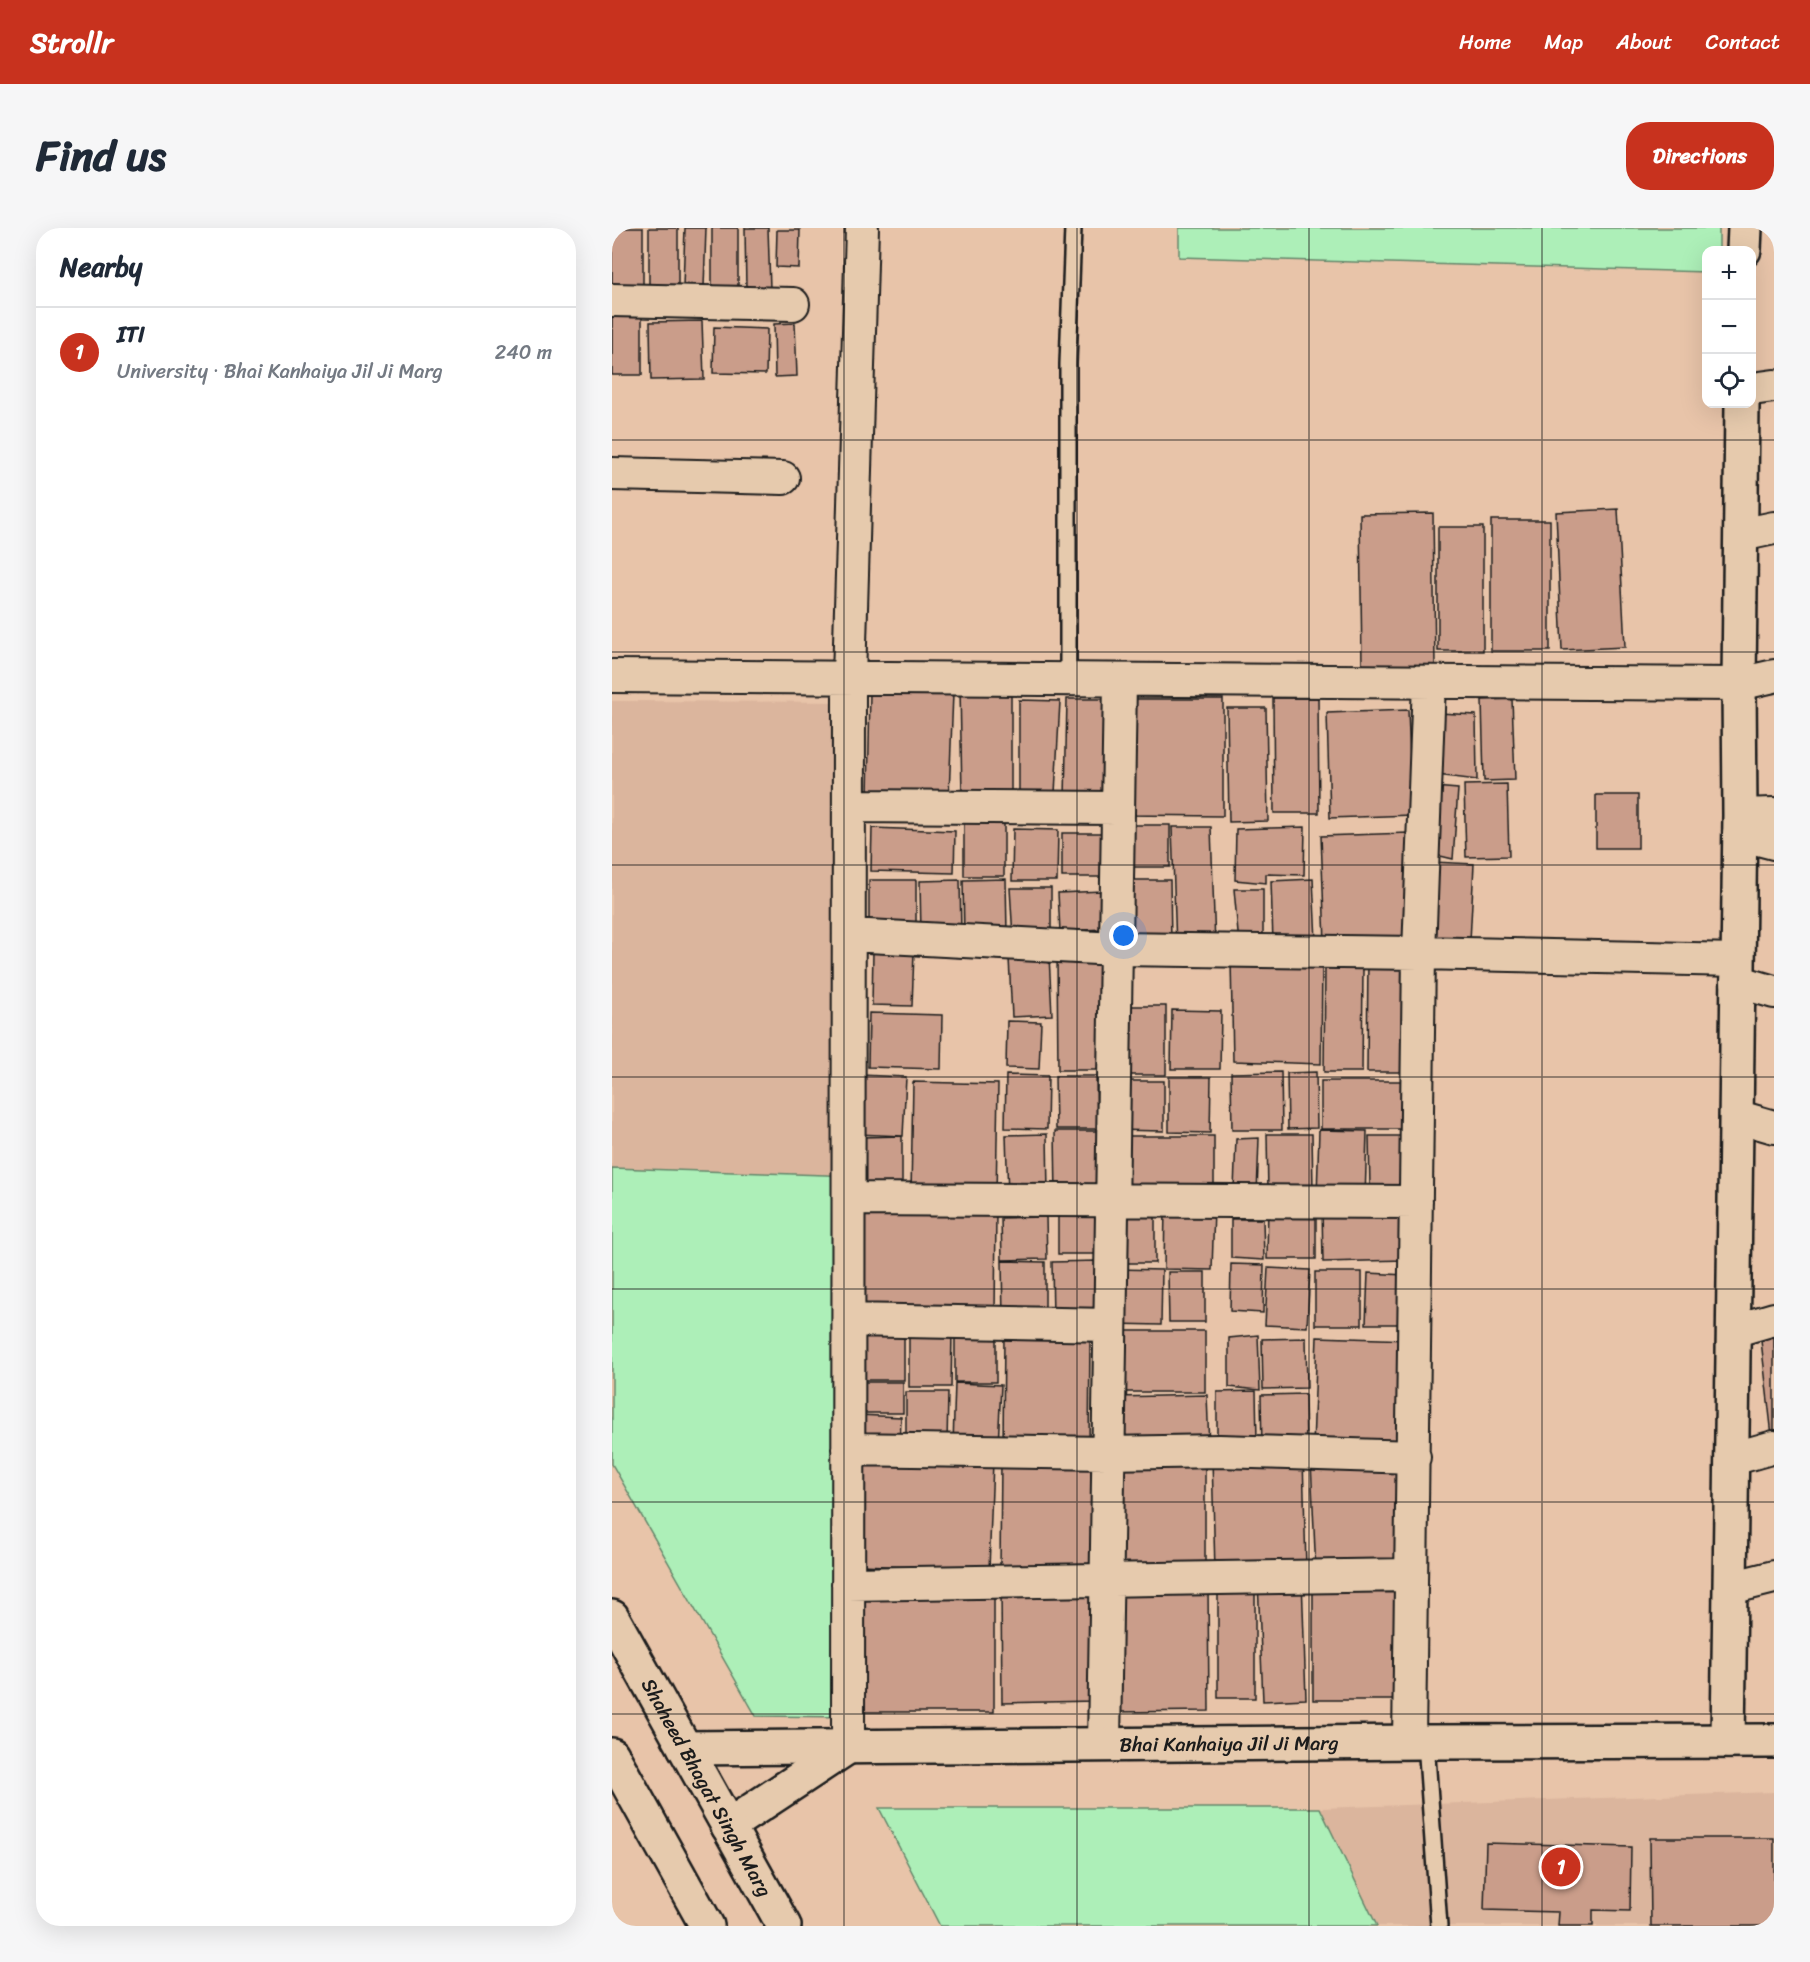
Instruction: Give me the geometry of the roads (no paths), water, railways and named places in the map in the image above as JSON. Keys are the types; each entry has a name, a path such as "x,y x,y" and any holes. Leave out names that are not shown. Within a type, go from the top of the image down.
{"street":[{"path":"728,1826 848,1747 849,678 862,228"},
{"path":"1744,246 1745,228"},
{"path":"612,300 793,304"},
{"path":"1756,388 1774,386"},
{"path":"1728,1741 1740,824 1742,408"},
{"path":"612,474 783,477"},
{"path":"1741,535 1774,528"},
{"path":"612,676 1739,684 1774,676"},
{"path":"1104,1745 1120,680"},
{"path":"1417,1742 1410,1575 1414,1457 1419,953 1429,682"},
{"path":"849,806 1118,808"},
{"path":"1740,824 1774,814"},
{"path":"1740,824 1774,843"},
{"path":"849,935 1116,949 1419,953 1737,970 1774,992"},
{"path":"1736,1116 1774,1127"},
{"path":"849,1199 1416,1202"},
{"path":"1733,1331 1774,1319"},
{"path":"849,1320 1110,1325"},
{"path":"1731,1459 1774,1447"},
{"path":"848,1449 1107,1453 1219,1451 1414,1457"},
{"path":"848,1584 1410,1575"},
{"path":"1730,1588 1774,1577"},
{"name":"Shaheed Bhagat Singh Marg","path":"612,1617 784,1926"},
{"name":"Bhai Kanhaiya Jil Ji Marg","path":"685,1748 1774,1741"},
{"path":"612,1755 707,1926"}],"lane":[{"path":"1068,680 1068,364 1073,228"},
{"path":"1417,1742 1439,1926"}],"place":[{"name":"ITI","path":"1561,1867"}]}
